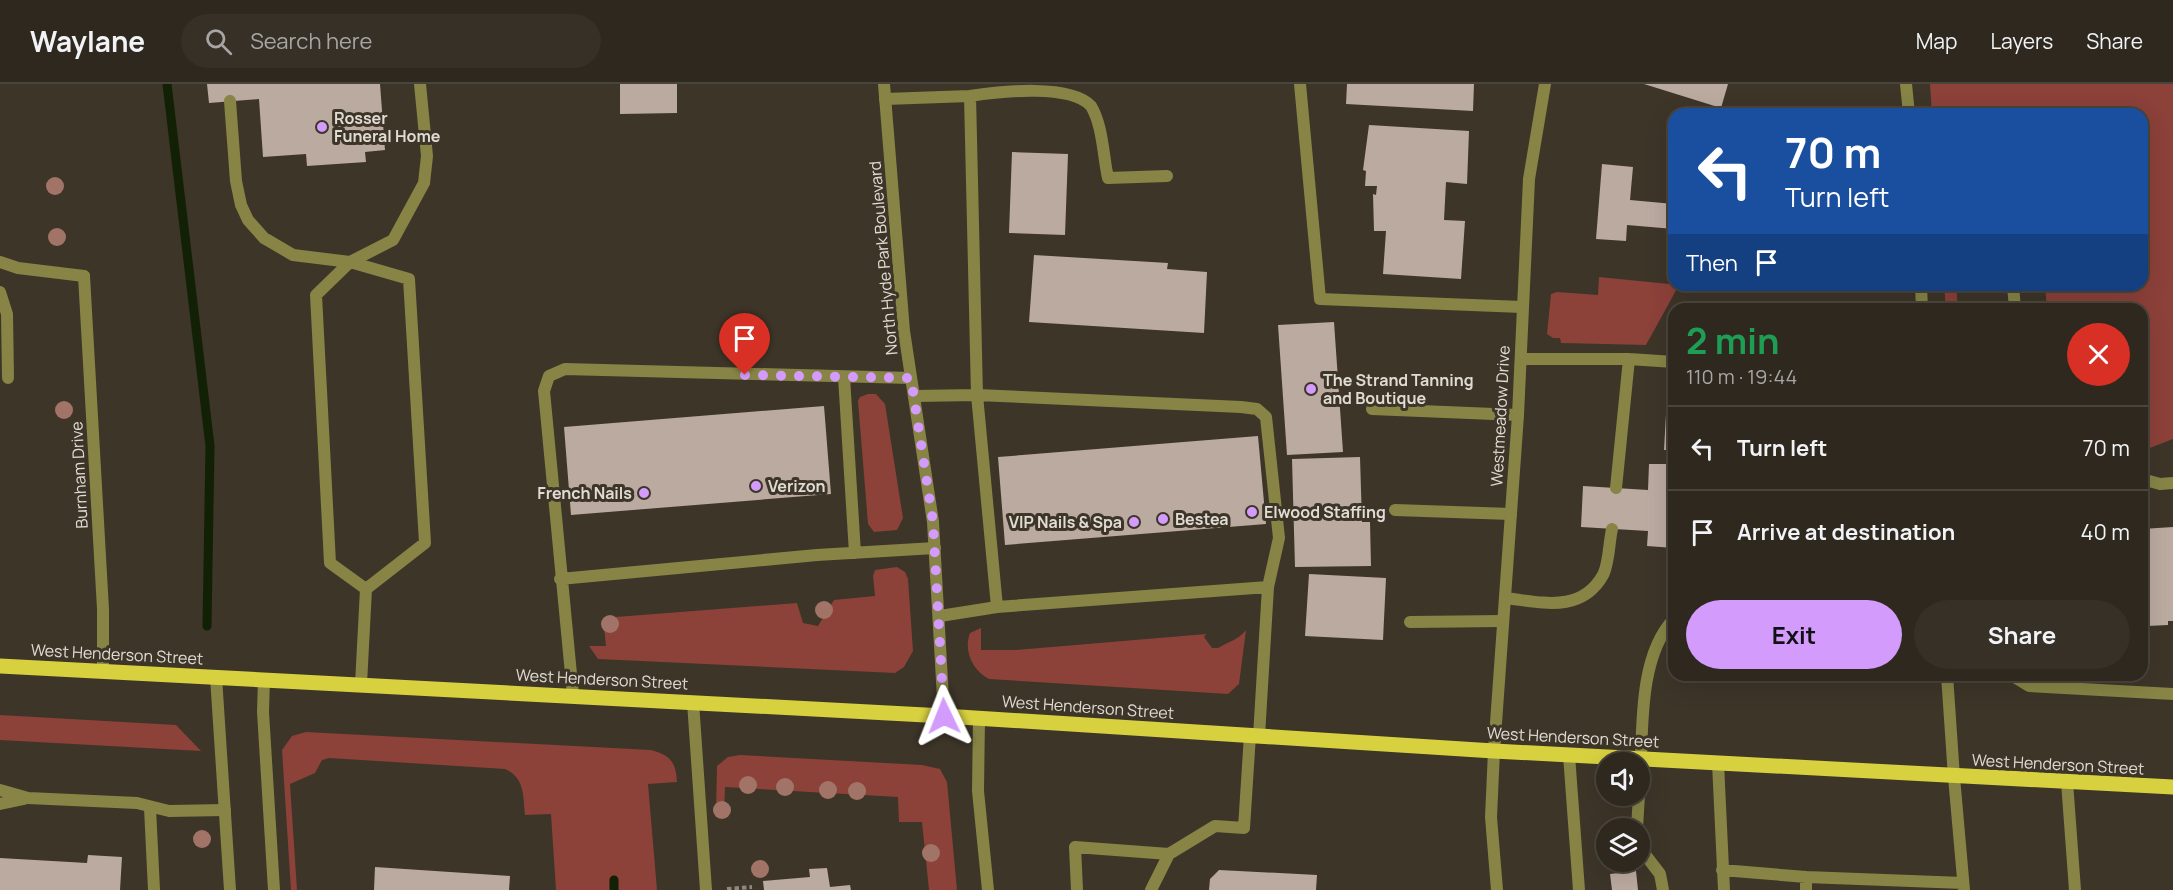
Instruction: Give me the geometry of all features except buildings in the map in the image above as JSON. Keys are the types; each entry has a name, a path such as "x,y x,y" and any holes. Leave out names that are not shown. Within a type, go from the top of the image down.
{"main road":[{"name":"West Henderson Street","path":"0,666 944,716 1596,756"},
{"name":"West Henderson Street","path":"1650,760 2173,787"}],"street":[{"path":"366,589 330,562 316,295 350,262 393,240 424,183 428,156 420,84"},
{"name":"North Hyde Park Boulevard","path":"884,84 904,331 935,548 944,716"},
{"path":"1300,84 1320,299 1522,307"},
{"name":"Westmeadow Drive","path":"1497,890 1491,817 1494,751 1518,415 1529,179 1545,84"},
{"path":"1906,84 1908,108"},
{"path":"885,99 970,96 1050,85 1075,91 1091,106 1107,178 1167,176"},
{"path":"970,96 977,395 997,607"},
{"path":"230,101 236,181 241,205 248,220 264,237 293,255 350,262 409,279 425,543 366,589 361,684"},
{"name":"Burnham Drive","path":"0,261 18,268 84,276 103,609 103,672"},
{"path":"0,292 7,314 8,378"},
{"path":"1616,488 1629,358"},
{"path":"1521,359 1629,358 1668,361"},
{"path":"573,695 560,579 544,391 549,376 566,369 911,378"},
{"path":"844,377 855,553"},
{"path":"914,396 977,395 1257,409 1266,417 1279,538 1268,587 1244,828 1215,826 1169,854 1151,890"},
{"path":"1372,409 1518,415"},
{"path":"2148,481 2160,484 2173,483"},
{"path":"1395,510 1511,514"},
{"path":"1505,598 1560,604 1573,602 1588,592 1603,574 1612,529"},
{"path":"560,579 935,548"},
{"path":"940,616 997,607 1268,587"},
{"path":"1410,622 1503,621"},
{"path":"1641,752 1645,694 1653,650 1668,625"},
{"path":"216,677 230,890"},
{"path":"264,679 263,712 274,890"},
{"path":"1722,870 1806,884 1964,887 1947,681"},
{"path":"2021,681 2029,686 2173,694"},
{"path":"693,702 706,890"},
{"path":"979,718 978,791 988,890"},
{"path":"1569,755 1579,890"},
{"path":"1718,764 1724,890"},
{"path":"2067,782 2076,890"},
{"path":"0,790 28,798 136,803 169,811 225,810"},
{"path":"0,804 28,798"},
{"path":"150,808 154,890"},
{"path":"1077,890 1075,847 1169,854"},
{"path":"1650,861 1660,874 1663,890"}],"path":[{"path":"721,889 752,887"}],"shaded area":[{"path":"1930,84 2173,84 2173,439 2148,449 2148,303 2046,303 2046,291 2148,291 2148,108 1932,108"},
{"path":"1599,277 1668,284 1668,291 1676,291 1646,345 1561,343 1560,338 1553,338 1547,334 1551,294 1557,292 1598,295"},
{"path":"1944,291 1956,291 1958,303 1946,303"},
{"path":"876,394 885,404 903,518 897,530 874,532 868,524 858,401 860,397"},
{"path":"897,567 905,572 908,579 913,651 904,667 895,673 598,659 589,646 606,646 603,618 797,603 803,623 818,626 834,600 875,596 873,576 875,570"},
{"path":"981,628 981,650 1015,650 1206,634 1204,637 1212,648 1218,648 1236,639 1246,630 1239,684 1228,694 989,679 974,666 968,647 970,633"},
{"path":"0,715 176,725 201,751 0,740"},
{"path":"306,732 651,750 663,754 673,764 677,782 648,784 657,890 556,890 551,814 525,815 520,782 505,769 329,758 322,760 315,773 290,784 297,890 291,890 282,750 292,736"},
{"path":"740,755 922,765 940,769 947,782 957,890 929,890 922,822 899,822 898,797 725,787 724,814 719,814 716,812 717,766 728,757"}],"waterway":[{"path":"167,84 210,446 207,626"},
{"path":"614,880 614,890"}],"place":[{"name":"Rosser Funeral Home","path":"322,127"},
{"name":"The Strand Tanning and Boutique","path":"1311,389"},
{"name":"Verizon","path":"756,486"},
{"name":"French Nails","path":"644,493"},
{"name":"Elwood Staffing","path":"1252,512"},
{"name":"Bestea","path":"1163,519"},
{"name":"VIP Nails & Spa","path":"1134,522"}],"route":[{"path":"745,375 911,378 933,522 944,716"}]}
